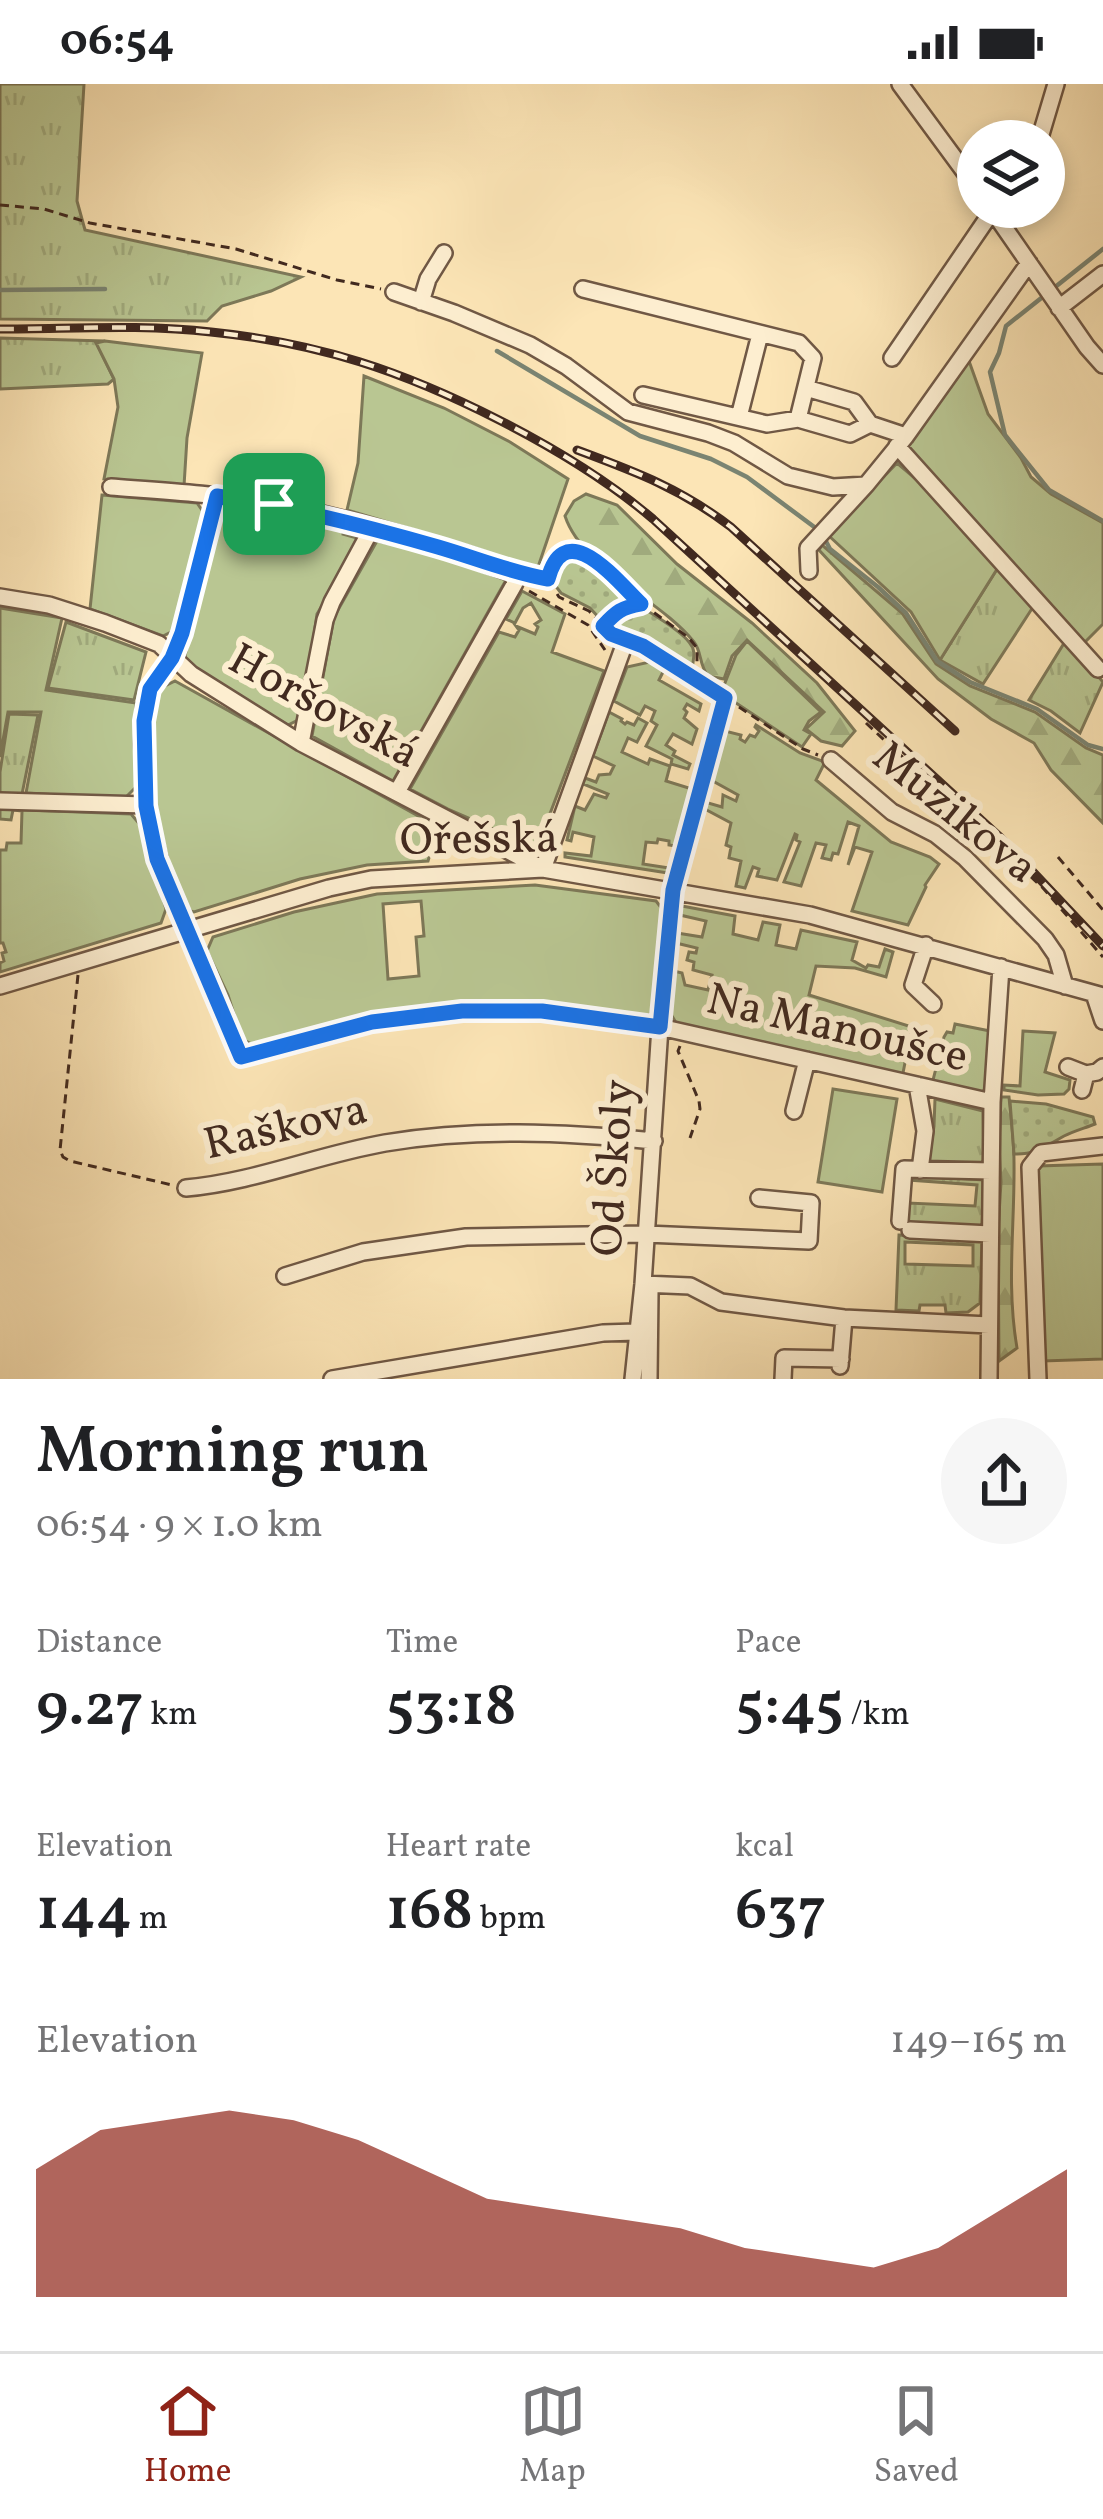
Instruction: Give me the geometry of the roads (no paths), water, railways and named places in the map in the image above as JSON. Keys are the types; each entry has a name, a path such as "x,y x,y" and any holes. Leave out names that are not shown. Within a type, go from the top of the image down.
{"street":[{"path":"900,84 957,161"},
{"path":"1045,120 1056,84"},
{"path":"892,358 979,228"},
{"path":"1005,228 1103,365"},
{"path":"422,302 428,279 444,253"},
{"path":"809,571 808,548 901,441 1029,263"},
{"path":"1057,304 1103,274"},
{"path":"583,290 800,344 813,358 797,419"},
{"path":"394,292 530,345 628,412 734,443 788,476 833,487 866,485"},
{"path":"739,417 760,334"},
{"path":"806,388 854,402 870,424 901,441 1098,668"},
{"path":"643,395 767,424 797,419 850,434 870,424"},
{"path":"111,487 274,504 453,552 513,578 398,792"},
{"path":"185,931 157,859 146,806 144,721 150,689 172,658 182,633 217,496"},
{"path":"301,743 325,620 372,528"},
{"name":"Horšovská","path":"0,597 50,605 159,644 190,674 301,743 542,869"},
{"name":"Od Školy","path":"542,869 626,640 725,698 673,890 646,1234 647,1284 636,1332 633,1379"},
{"name":"Muzikova","path":"831,760 892,812 935,834 965,858 1045,939 1056,955 1065,986"},
{"path":"0,801 146,806"},
{"name":"Ořešská","path":"0,986 329,888 371,879 542,869 810,915 1099,995"},
{"name":"Na Manoušce","path":"185,931 198,950 241,1057 372,1022 462,1011 542,1011 660,1027 992,1102"},
{"path":"926,945 913,985 933,1004"},
{"path":"989,1379 992,1102 1001,967"},
{"path":"1099,995 1103,1022"},
{"path":"794,1111 807,1060"},
{"path":"1068,1067 1084,1082 1103,1067"},
{"path":"920,1086 925,1131 920,1170"},
{"name":"Raškova","path":"186,1188 228,1184 347,1151 449,1135 544,1134 653,1142"},
{"path":"1037,1379 1030,1167 1041,1154 1103,1146"},
{"path":"990,1234 905,1225 904,1169 991,1171"},
{"path":"285,1276 363,1252 481,1236 646,1234 809,1241 811,1203 759,1198"},
{"path":"649,1379 647,1284 690,1286 722,1302 844,1318 988,1325"},
{"path":"783,1379 784,1358 840,1364 844,1318"},
{"path":"332,1379 603,1333 636,1332"}],"waterway":[{"path":"1103,249 1006,326 990,372 1005,435 1049,490 1103,521"},
{"path":"0,290 105,289"},
{"path":"497,351 640,436 711,459 747,477 821,532 830,549 906,613 937,661 970,682 1037,709 1088,745 1103,749"}],"railway":[{"path":"0,329 159,328 288,344 394,374 540,442 598,477 653,519 1001,838 1103,946"},
{"path":"577,450 675,491 731,527 955,731"}]}
